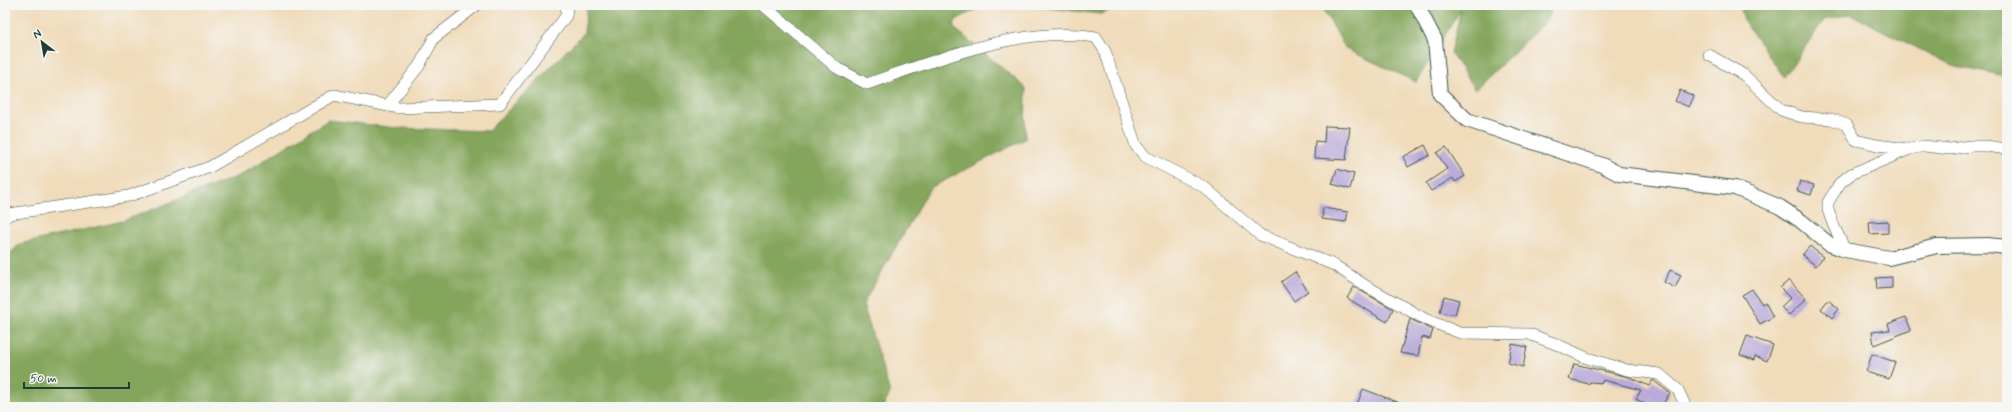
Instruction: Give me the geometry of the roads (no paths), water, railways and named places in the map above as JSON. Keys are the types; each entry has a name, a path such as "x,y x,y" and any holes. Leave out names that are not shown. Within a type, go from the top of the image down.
{"street":[{"path":"386,106 418,66 434,38 477,5"},
{"path":"5,218 9,214 129,196 202,169 334,95 399,108 500,104 566,16 567,5"},
{"path":"763,5 837,68 866,84 968,50 1038,37 1066,34 1096,37 1105,51 1136,146 1146,157 1204,187 1260,235 1334,265 1366,286 1426,319 1460,333 1529,334 1587,358 1627,370 1659,374 1678,390 1686,407"},
{"path":"1417,5 1435,40 1440,94 1467,120 1602,166 1619,174 1735,188 1780,207 1801,221 1829,244 1845,250 1889,258 1937,246 1987,245 2007,247"},
{"path":"1709,55 1744,75 1781,110 1802,117 1831,120 1847,125 1856,140 1877,145 1910,149"},
{"path":"1845,250 1828,210 1828,202 1840,183 1851,174 1910,149 1924,146 1950,149 1971,146 2007,149"}]}
